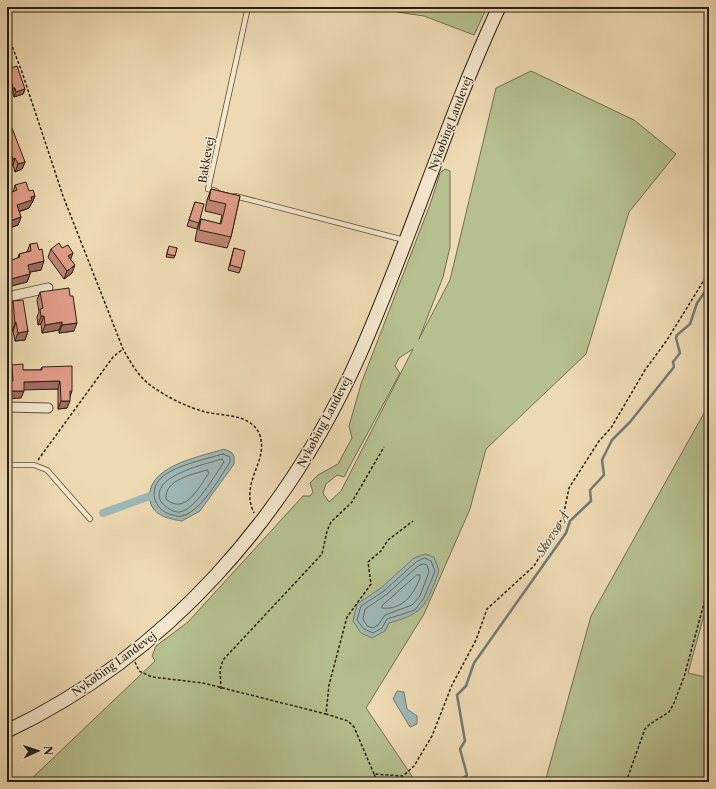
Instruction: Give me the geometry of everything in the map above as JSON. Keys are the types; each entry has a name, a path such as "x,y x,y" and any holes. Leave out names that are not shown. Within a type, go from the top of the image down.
{"main road":[{"name":"Nykøbing Landevej","path":"7,731 63,701 133,653 200,594 234,558 262,523 298,470 335,406 358,358 406,240 470,72 499,7"}],"street":[{"path":"7,297 48,288"},
{"path":"7,408 48,408"}],"lane":[{"name":"Bakkevej","path":"224,193 208,189 248,7"},
{"path":"231,195 406,240"},
{"path":"7,465 34,465 47,470 90,519"}],"path":[{"path":"7,33 22,72 63,196 123,349 136,371 152,386 182,403 202,411 243,418 252,424 258,433 262,448 250,491 250,503 255,516 262,523"},
{"path":"374,774 403,776 414,766 432,736 452,685 476,640 487,609 538,560 563,517 570,488 599,442 611,428 645,370 667,340 709,272"},
{"path":"34,465 113,357 123,349"},
{"path":"221,688 220,670 223,660 322,554 327,531 331,522 352,502 384,447"},
{"path":"326,714 329,684 347,617 371,584 368,562 381,552 388,540 413,521"},
{"path":"626,782 645,729 669,712 674,703 684,677 709,585"},
{"path":"133,653 139,671 152,678 203,683 348,721 354,727 378,782"}],"green space":[{"path":"398,7 487,7 474,35 424,16 397,12"},
{"path":"531,71 634,120 676,154 629,212 586,354 486,449 470,509 424,614 366,708 416,782 28,782 155,661 152,656 156,646 188,622 303,496 310,496 313,492 310,483 318,475 338,464 352,438 349,426 361,384 431,202 440,173 445,169 450,171 450,247 443,277 419,339 450,280 496,88","holes":["413,349 341,491 329,502 323,493 326,484 337,475 344,477 400,373 395,366 399,358"]},
{"path":"709,404 709,597 688,673 709,678 709,782 545,782 591,616"}],"water":[{"path":"224,449 231,452 234,456 234,464 200,511 182,521 163,516 155,510 150,501 150,489 156,479 164,471 188,460"},
{"path":"425,554 434,557 439,571 431,592 423,606 411,615 389,623 385,631 372,638 361,633 353,621 357,604 381,588 414,558"},
{"path":"397,691 404,692 407,709 417,716 417,724 410,727 393,699"}],"building":[{"path":"7,46 12,52 7,56"},
{"path":"17,66 25,89 16,92 15,88 13,88 8,69"},
{"path":"12,128 25,162 18,164 15,158 13,159 10,152 7,154 7,130"},
{"path":"26,182 29,191 33,190 35,196 31,197 32,200 17,205 21,217 7,222 7,212 9,211 7,206 7,194 17,190 15,185"},
{"path":"211,189 240,196 231,237 199,230 201,219 221,224 226,204 209,200"},
{"path":"195,202 204,204 199,223 189,220"},
{"path":"37,243 39,250 42,249 44,261 28,265 30,274 7,280 7,262 20,257 19,254 31,251 30,244"},
{"path":"59,243 62,248 68,245 73,253 68,256 75,265 67,271 51,249"},
{"path":"169,246 177,248 175,256 167,254"},
{"path":"234,248 245,251 241,268 230,265"},
{"path":"69,288 70,296 73,296 77,323 62,325 62,322 45,325 44,316 41,316 40,309 43,308 40,292"},
{"path":"23,300 28,331 18,333 16,322 15,323 13,301"},
{"path":"23,364 23,370 42,370 42,367 72,366 72,391 70,391 70,401 61,401 60,381 24,382 24,391 7,391 7,381 13,381 12,365"}],"waterway":[{"name":"Skovsø Å","path":"459,782 467,775 460,749 465,741 457,695 466,686 474,663 566,533 570,521 591,501 590,490 604,475 602,460 612,440 630,422 674,367 673,362 680,353 676,338 677,335 690,324 697,303 709,286"},
{"path":"103,513 150,496"}]}
